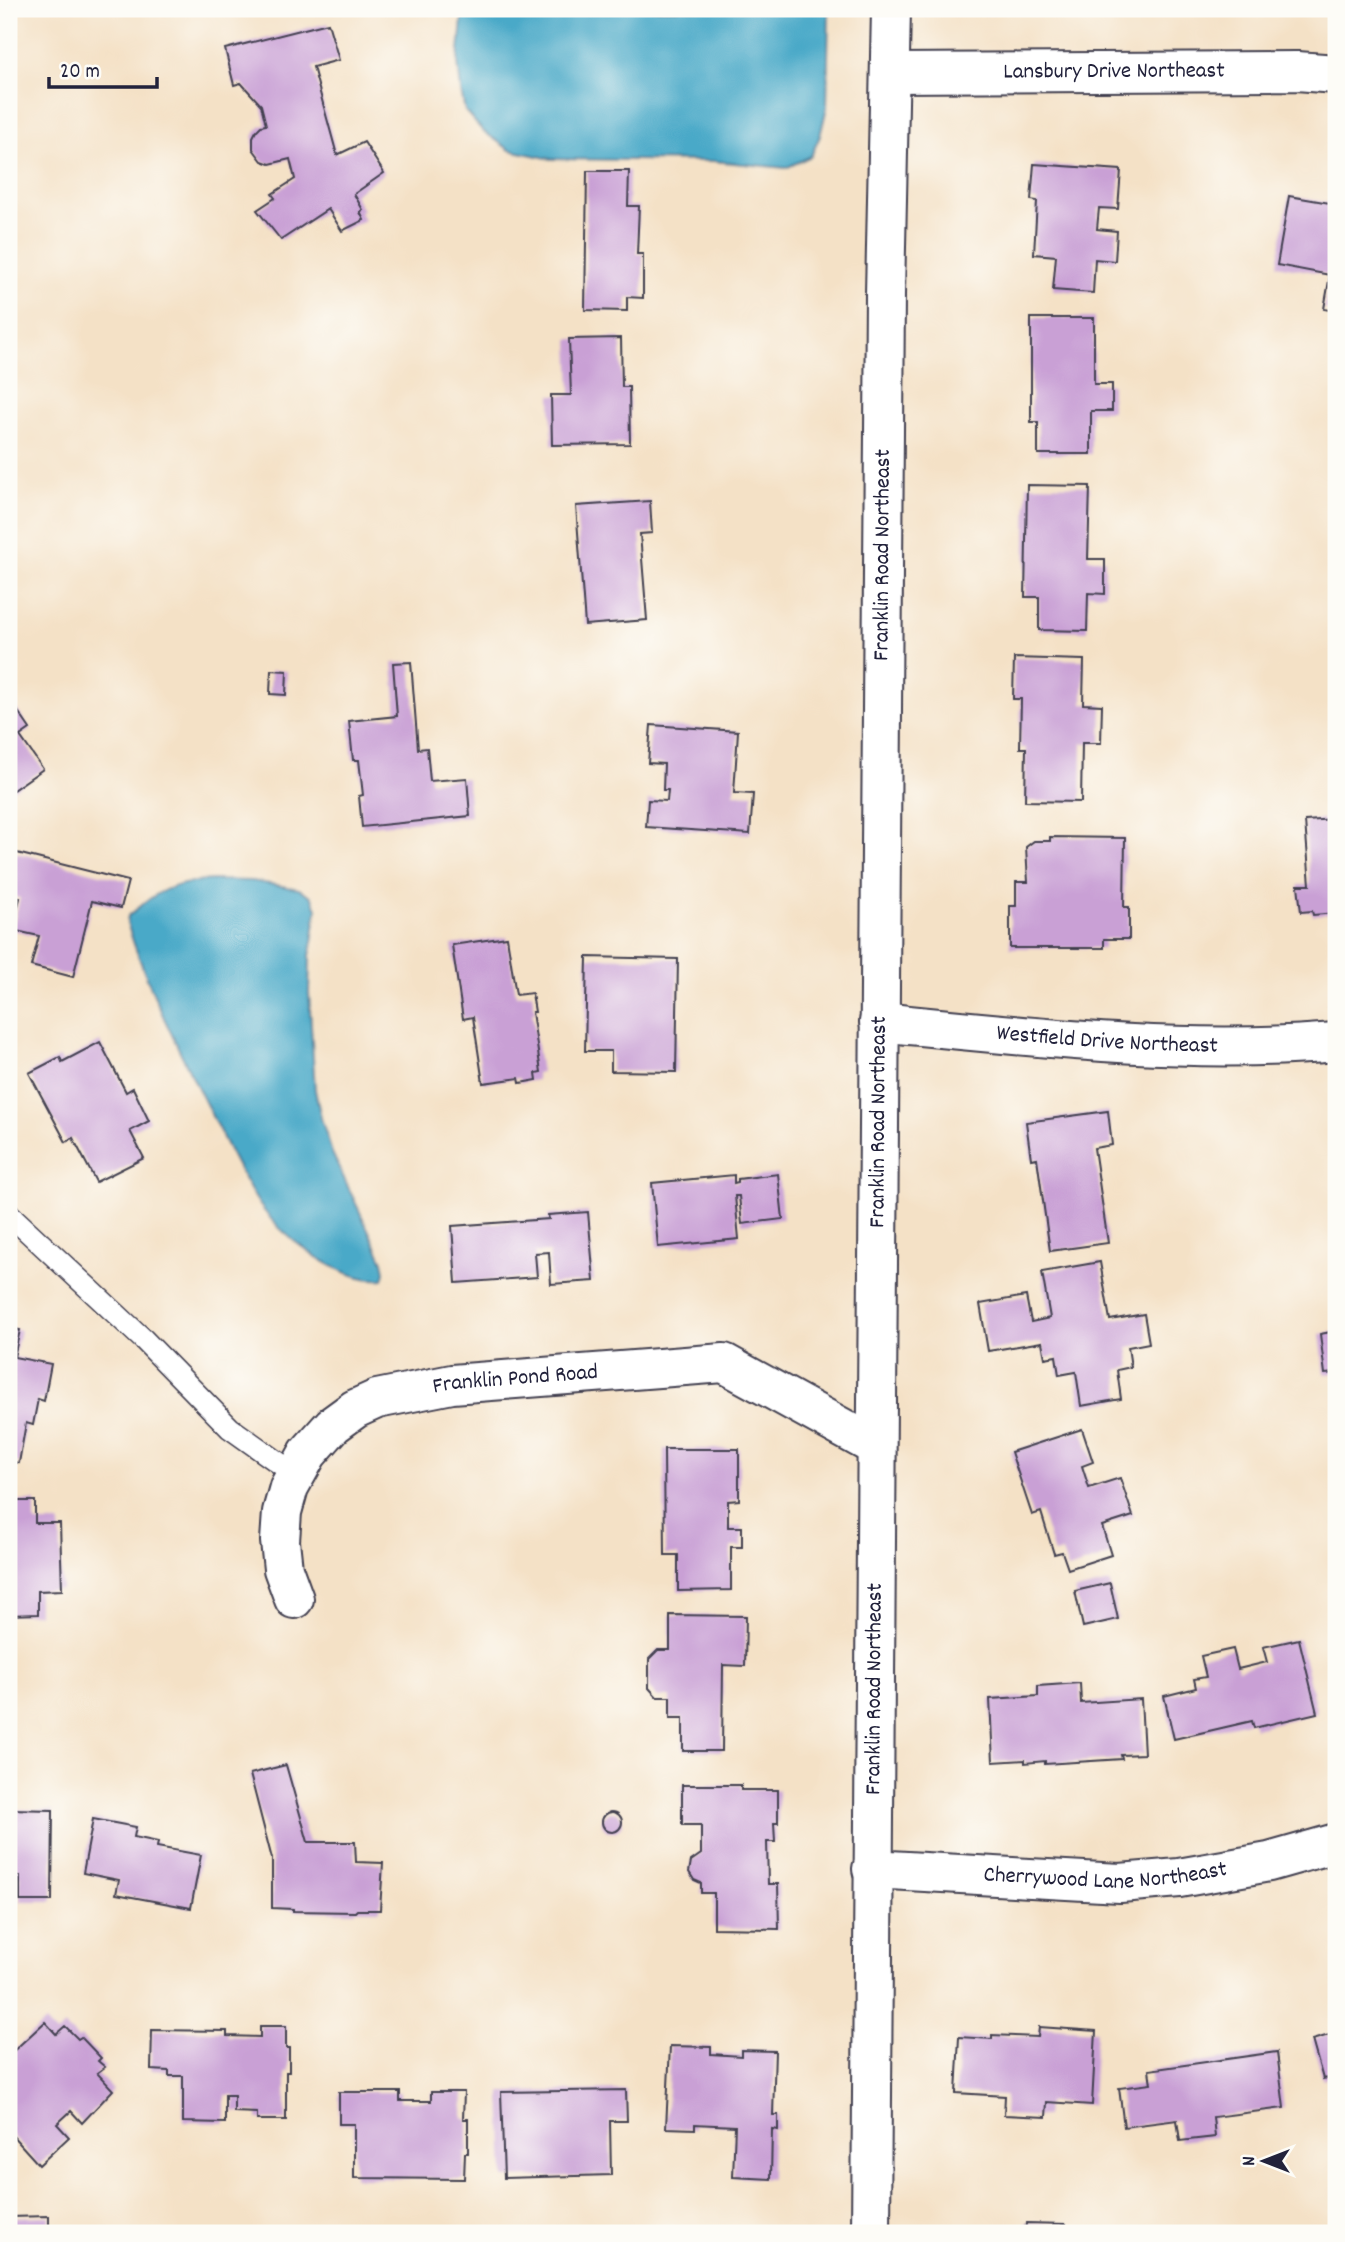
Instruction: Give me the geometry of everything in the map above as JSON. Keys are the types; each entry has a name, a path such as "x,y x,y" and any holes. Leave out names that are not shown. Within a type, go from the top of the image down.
{"street":[{"name":"Franklin Road Northeast","path":"871,2233 885,294 891,9"},
{"name":"Lansbury Drive Northeast","path":"890,73 1297,71 1336,74"},
{"name":"Westfield Drive Northeast","path":"879,1022 1040,1038 1211,1047 1291,1046 1336,1042"},
{"name":"Franklin Pond Road","path":"294,1599 283,1569 280,1541 282,1512 289,1487 308,1453 333,1425 355,1409 377,1399 452,1384 724,1363 875,1446"},
{"name":"Cherrywood Lane Northeast","path":"872,1869 1120,1883 1179,1878 1256,1864 1336,1843"}],"lane":[{"path":"9,1214 143,1339 230,1428 296,1475"}],"water":[{"path":"463,9 829,9 827,107 820,136 811,156 786,168 713,161 551,159 510,150 483,131 465,111 458,62"},
{"path":"212,880 252,881 299,889 311,896 317,908 310,956 309,993 315,1090 332,1153 383,1261 383,1279 350,1274 316,1257 285,1233 262,1208 235,1162 155,997 135,948 127,923 128,916 148,900 172,887"}],"building":[{"path":"328,23 339,60 313,67 337,155 364,142 384,173 354,194 363,210 360,212 364,220 342,231 328,209 281,240 257,210 275,198 272,194 295,179 290,159 270,164 262,161 253,149 256,131 266,125 261,105 241,83 234,85 225,49"},
{"path":"1034,164 1121,170 1118,209 1099,208 1097,229 1117,231 1115,261 1095,259 1093,293 1053,290 1056,256 1034,254 1037,201 1031,200"},
{"path":"587,171 629,171 628,206 639,206 637,254 643,254 643,298 627,297 627,311 585,310"},
{"path":"1289,196 1336,204 1336,311 1324,309 1330,275 1277,265"},
{"path":"1031,318 1094,318 1094,384 1112,384 1112,411 1091,411 1091,454 1038,454 1038,422 1031,422"},
{"path":"621,338 622,387 629,387 630,444 552,445 551,395 571,395 569,339"},
{"path":"1027,485 1090,486 1088,559 1105,559 1105,594 1088,593 1087,631 1039,630 1039,597 1025,597"},
{"path":"650,501 652,533 640,534 647,620 585,625 576,506"},
{"path":"1014,658 1084,660 1083,704 1102,705 1101,743 1082,743 1081,802 1025,801 1026,748 1020,748 1021,699 1013,699"},
{"path":"411,662 418,749 427,748 430,781 467,778 470,816 362,827 359,796 363,795 359,760 353,760 349,721 397,716 393,663"},
{"path":"271,670 287,671 286,695 270,694"},
{"path":"9,698 30,729 20,736 43,769 10,792"},
{"path":"651,725 738,731 734,793 753,794 750,834 646,827 648,800 667,801 668,790 663,790 664,764 648,763"},
{"path":"1336,819 1336,913 1313,915 1312,911 1301,912 1298,885 1310,885 1305,821"},
{"path":"1050,837 1125,838 1124,907 1129,907 1129,939 1104,939 1104,948 1010,948 1010,906 1016,906 1016,882 1028,882 1026,847 1034,841 1050,841"},
{"path":"9,851 128,881 121,908 92,901 73,977 31,966 39,936 12,930 20,898 9,896"},
{"path":"507,937 516,995 532,993 535,1012 532,1012 541,1072 536,1073 537,1080 520,1083 519,1078 483,1083 473,1017 463,1019 452,945"},
{"path":"587,957 678,959 676,1072 611,1071 611,1051 585,1051"},
{"path":"100,1042 126,1092 133,1088 149,1121 130,1131 144,1158 96,1182 73,1138 66,1142 29,1073 60,1057 62,1062"},
{"path":"1108,1111 1112,1145 1094,1148 1108,1243 1050,1251 1037,1158 1031,1159 1026,1122"},
{"path":"778,1174 783,1219 742,1224 739,1196 735,1196 739,1239 658,1247 652,1183 734,1175 734,1183 738,1182 738,1179"},
{"path":"588,1212 594,1281 551,1284 549,1252 535,1253 537,1277 456,1283 452,1226 549,1219 548,1215"},
{"path":"1100,1262 1110,1320 1144,1314 1149,1343 1128,1347 1131,1367 1117,1370 1121,1399 1081,1406 1076,1372 1059,1375 1056,1356 1045,1358 1042,1342 988,1351 980,1304 1026,1296 1031,1322 1050,1318 1042,1272"},
{"path":"9,1328 20,1330 14,1357 51,1364 44,1401 38,1399 33,1425 26,1423 19,1463 9,1461"},
{"path":"1336,1331 1336,1373 1325,1374 1320,1334"},
{"path":"1082,1429 1093,1462 1082,1466 1089,1488 1120,1478 1133,1516 1102,1526 1111,1555 1068,1569 1062,1552 1054,1554 1041,1512 1032,1515 1011,1452"},
{"path":"664,1449 739,1449 739,1500 728,1501 728,1527 742,1527 742,1547 731,1547 731,1590 678,1591 678,1555 665,1555"},
{"path":"9,1501 35,1501 35,1523 60,1523 62,1590 38,1591 38,1614 9,1615"},
{"path":"1110,1583 1118,1619 1083,1627 1075,1591"},
{"path":"670,1615 746,1616 745,1666 723,1665 722,1751 683,1751 683,1718 670,1718 670,1697 657,1697 649,1688 649,1659 658,1650 670,1650"},
{"path":"1299,1639 1317,1713 1254,1728 1252,1721 1174,1739 1164,1696 1196,1688 1194,1679 1206,1677 1201,1656 1233,1649 1238,1669 1267,1662 1263,1647"},
{"path":"1080,1683 1081,1703 1141,1699 1144,1754 1121,1755 1122,1759 1045,1764 1045,1761 1025,1763 1025,1760 993,1762 990,1699 1038,1696 1038,1686"},
{"path":"286,1765 308,1842 355,1842 356,1862 383,1863 380,1910 293,1911 272,1908 272,1859 250,1774"},
{"path":"682,1785 741,1785 741,1790 778,1790 775,1842 767,1842 768,1884 778,1884 779,1929 714,1928 714,1893 701,1893 701,1883 694,1880 689,1872 691,1861 701,1854 701,1825 682,1825"},
{"path":"9,1809 53,1810 52,1901 20,1901 20,1876 9,1876"},
{"path":"608,1812 616,1812 622,1822 616,1832 608,1832 602,1826 602,1818"},
{"path":"93,1819 136,1827 134,1837 158,1842 157,1847 201,1855 191,1908 116,1894 119,1880 83,1873"},
{"path":"45,2022 56,2034 65,2026 78,2039 81,2037 101,2058 98,2061 105,2067 97,2073 113,2090 82,2123 71,2111 57,2124 69,2137 39,2165 11,2134 9,2136 9,2055"},
{"path":"260,2026 286,2026 289,2072 286,2072 286,2120 257,2120 257,2113 234,2112 234,2095 225,2095 225,2123 183,2122 183,2076 169,2076 169,2071 151,2070 152,2030 227,2031 227,2036 260,2037"},
{"path":"1039,2027 1096,2031 1092,2105 1047,2102 1046,2117 1004,2115 1005,2096 956,2093 959,2037 1038,2037"},
{"path":"1336,2033 1336,2076 1323,2079 1312,2040"},
{"path":"670,2046 711,2047 711,2054 741,2056 741,2050 775,2051 773,2115 778,2115 778,2130 772,2129 771,2179 733,2177 735,2126 695,2124 695,2129 666,2128"},
{"path":"1277,2052 1284,2108 1213,2117 1215,2137 1180,2141 1177,2120 1124,2127 1119,2088 1151,2084 1149,2070"},
{"path":"626,2090 627,2121 610,2121 611,2175 504,2178 501,2092"},
{"path":"339,2092 400,2092 400,2101 431,2101 431,2092 464,2092 463,2119 468,2119 468,2153 465,2153 464,2179 354,2178 354,2124 339,2124"},
{"path":"49,2216 49,2233 9,2233 9,2217"},
{"path":"1026,2223 1066,2224 1065,2233 1025,2233"}]}
